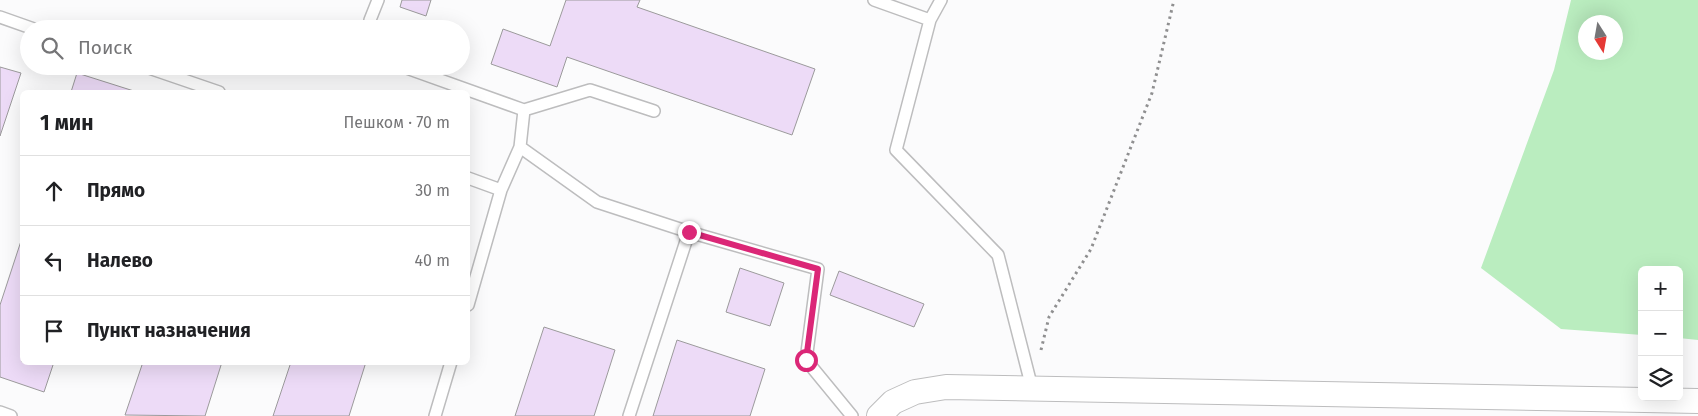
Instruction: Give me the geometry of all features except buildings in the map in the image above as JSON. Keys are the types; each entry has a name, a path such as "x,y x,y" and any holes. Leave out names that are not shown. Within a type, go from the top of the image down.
{"street":[{"path":"879,416 893,402 915,392 946,387 1698,401"}],"lane":[{"path":"370,20 378,0"},
{"path":"874,0 930,20"},
{"path":"941,0 930,20 896,150 998,255 1032,388"},
{"path":"0,17 20,24"},
{"path":"169,75 213,90"},
{"path":"426,75 468,90"},
{"path":"470,91 524,110 590,90 654,111"},
{"path":"470,298 501,190 520,147 524,110"},
{"path":"520,147 597,202 689,232 818,269 806,360 852,416"},
{"path":"470,179 501,190"},
{"path":"629,416 689,232"},
{"path":"435,416 450,365"},
{"path":"0,412 11,416"}],"path":[{"path":"1040,352 1049,317 1091,249 1148,102 1174,0"}],"green space":[{"path":"1571,0 1698,0 1698,340 1683,338 1683,266 1638,266 1638,335 1561,329 1481,268 1554,70"}],"route":[{"path":"689,232 818,269 806,360"}]}
